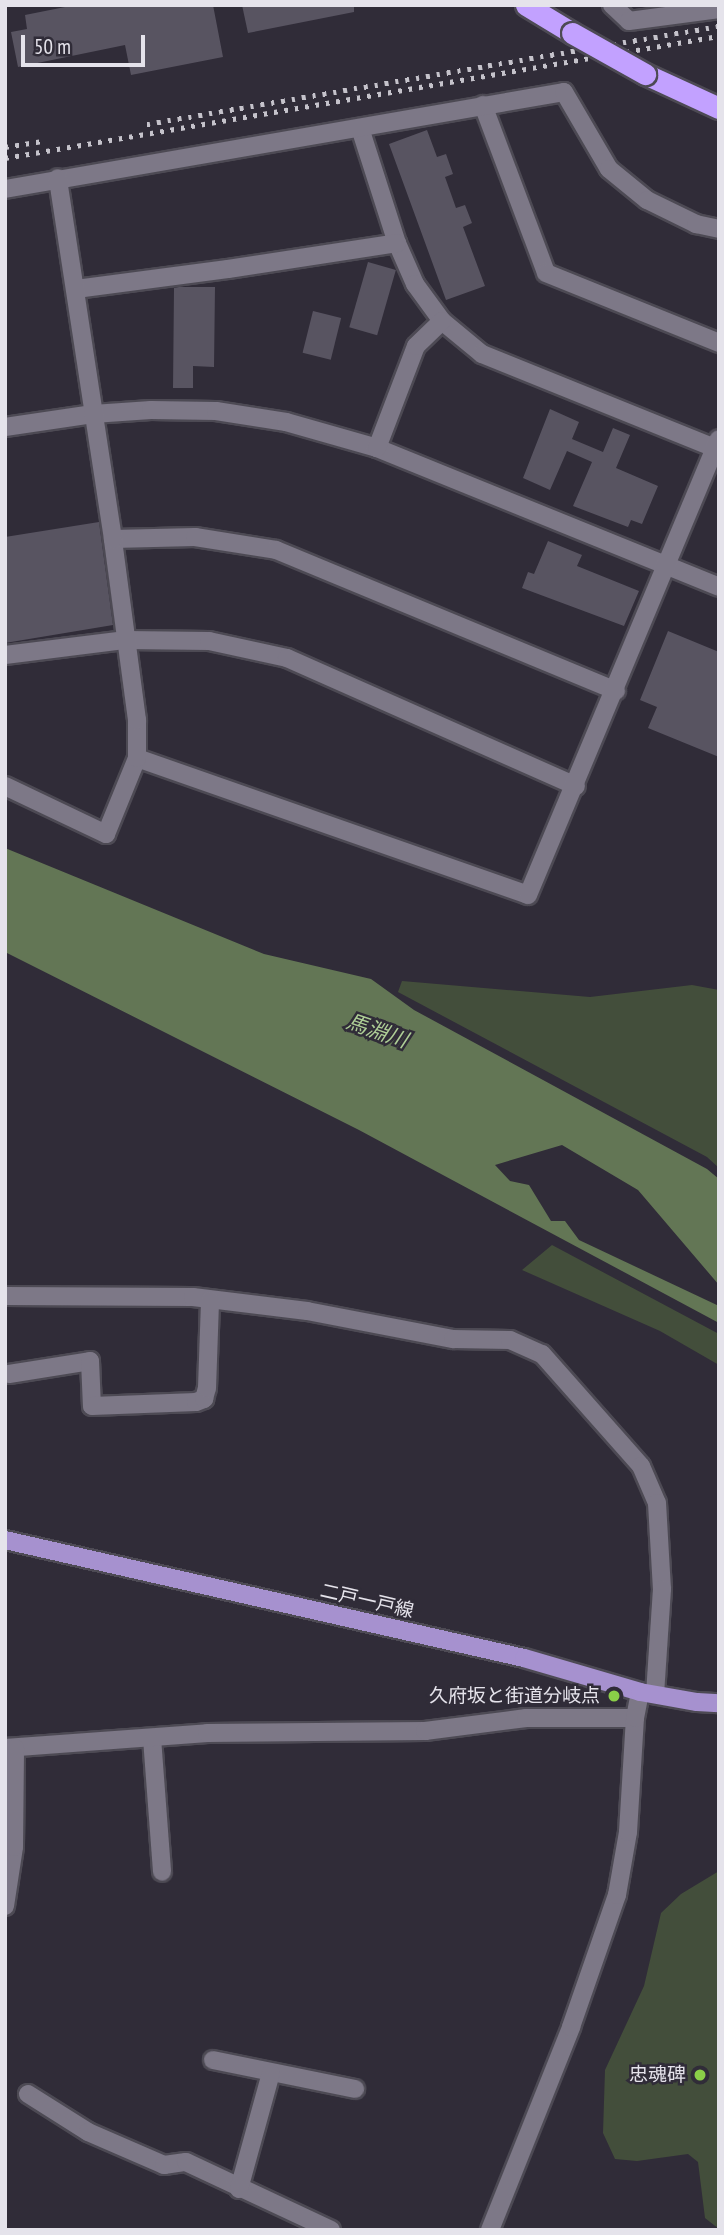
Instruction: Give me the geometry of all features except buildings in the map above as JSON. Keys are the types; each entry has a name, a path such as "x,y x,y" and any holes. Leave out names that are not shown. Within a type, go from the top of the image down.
{"highway":[{"path":"526,5 645,74 719,108"}],"main road":[{"name":"二戸一戸線","path":"5,1540 524,1658 648,1693 719,1703"}],"street":[{"path":"612,5 629,21 719,9"},
{"path":"5,189 564,92 609,169 647,200 696,225 719,229"},
{"path":"483,106 546,273 719,343"},
{"path":"137,758 528,895 616,691 665,565 717,444 482,354 442,321 415,284 397,243 360,128"},
{"path":"5,786 106,834 137,758 137,720 113,539 58,178"},
{"path":"76,289 228,270 397,243"},
{"path":"377,449 416,346 442,321"},
{"path":"5,427 93,414 216,411 286,422 377,449 719,587"},
{"path":"113,539 195,537 276,550 616,691"},
{"path":"5,655 126,640 209,641 287,658 576,786"},
{"path":"5,1296 210,1300 307,1311 453,1339 510,1340 542,1354 641,1466 657,1503 662,1589 648,1693 635,1718 628,1832 617,1895 571,2027 491,2230"},
{"path":"9,1374 90,1361 92,1406 196,1402 204,1399 207,1388 210,1300"},
{"path":"5,1906 14,1847 10,1748 207,1733 425,1731 526,1718 635,1718"},
{"path":"152,1738 162,1872"},
{"path":"213,2060 355,2089"},
{"path":"239,2189 271,2073"},
{"path":"28,2094 88,2132 164,2165 186,2162 331,2230"}],"shaded area":[{"path":"402,981 590,997 692,985 719,990 719,1168 707,1157 398,992"},
{"path":"552,1245 719,1334 719,1365 660,1331 522,1270"},
{"path":"719,1871 719,2229 705,2218 698,2162 688,2154 637,2161 615,2159 603,2133 605,2070 644,1986 661,1913 681,1894"}],"water":[{"name":"馬淵川","path":"5,848 264,954 371,979 414,1010 707,1169 719,1179 719,1285 638,1190 562,1145 495,1165 510,1181 529,1185 551,1221 565,1221 579,1240 719,1306 719,1323 359,1130 5,952"}],"railway":[{"path":"147,124 719,26"},
{"path":"5,158 719,36"},
{"path":"5,147 43,141"}],"place":[{"name":"久府坂と街道分岐点","path":"614,1696"},
{"name":"忠魂碑","path":"700,2075"}]}
